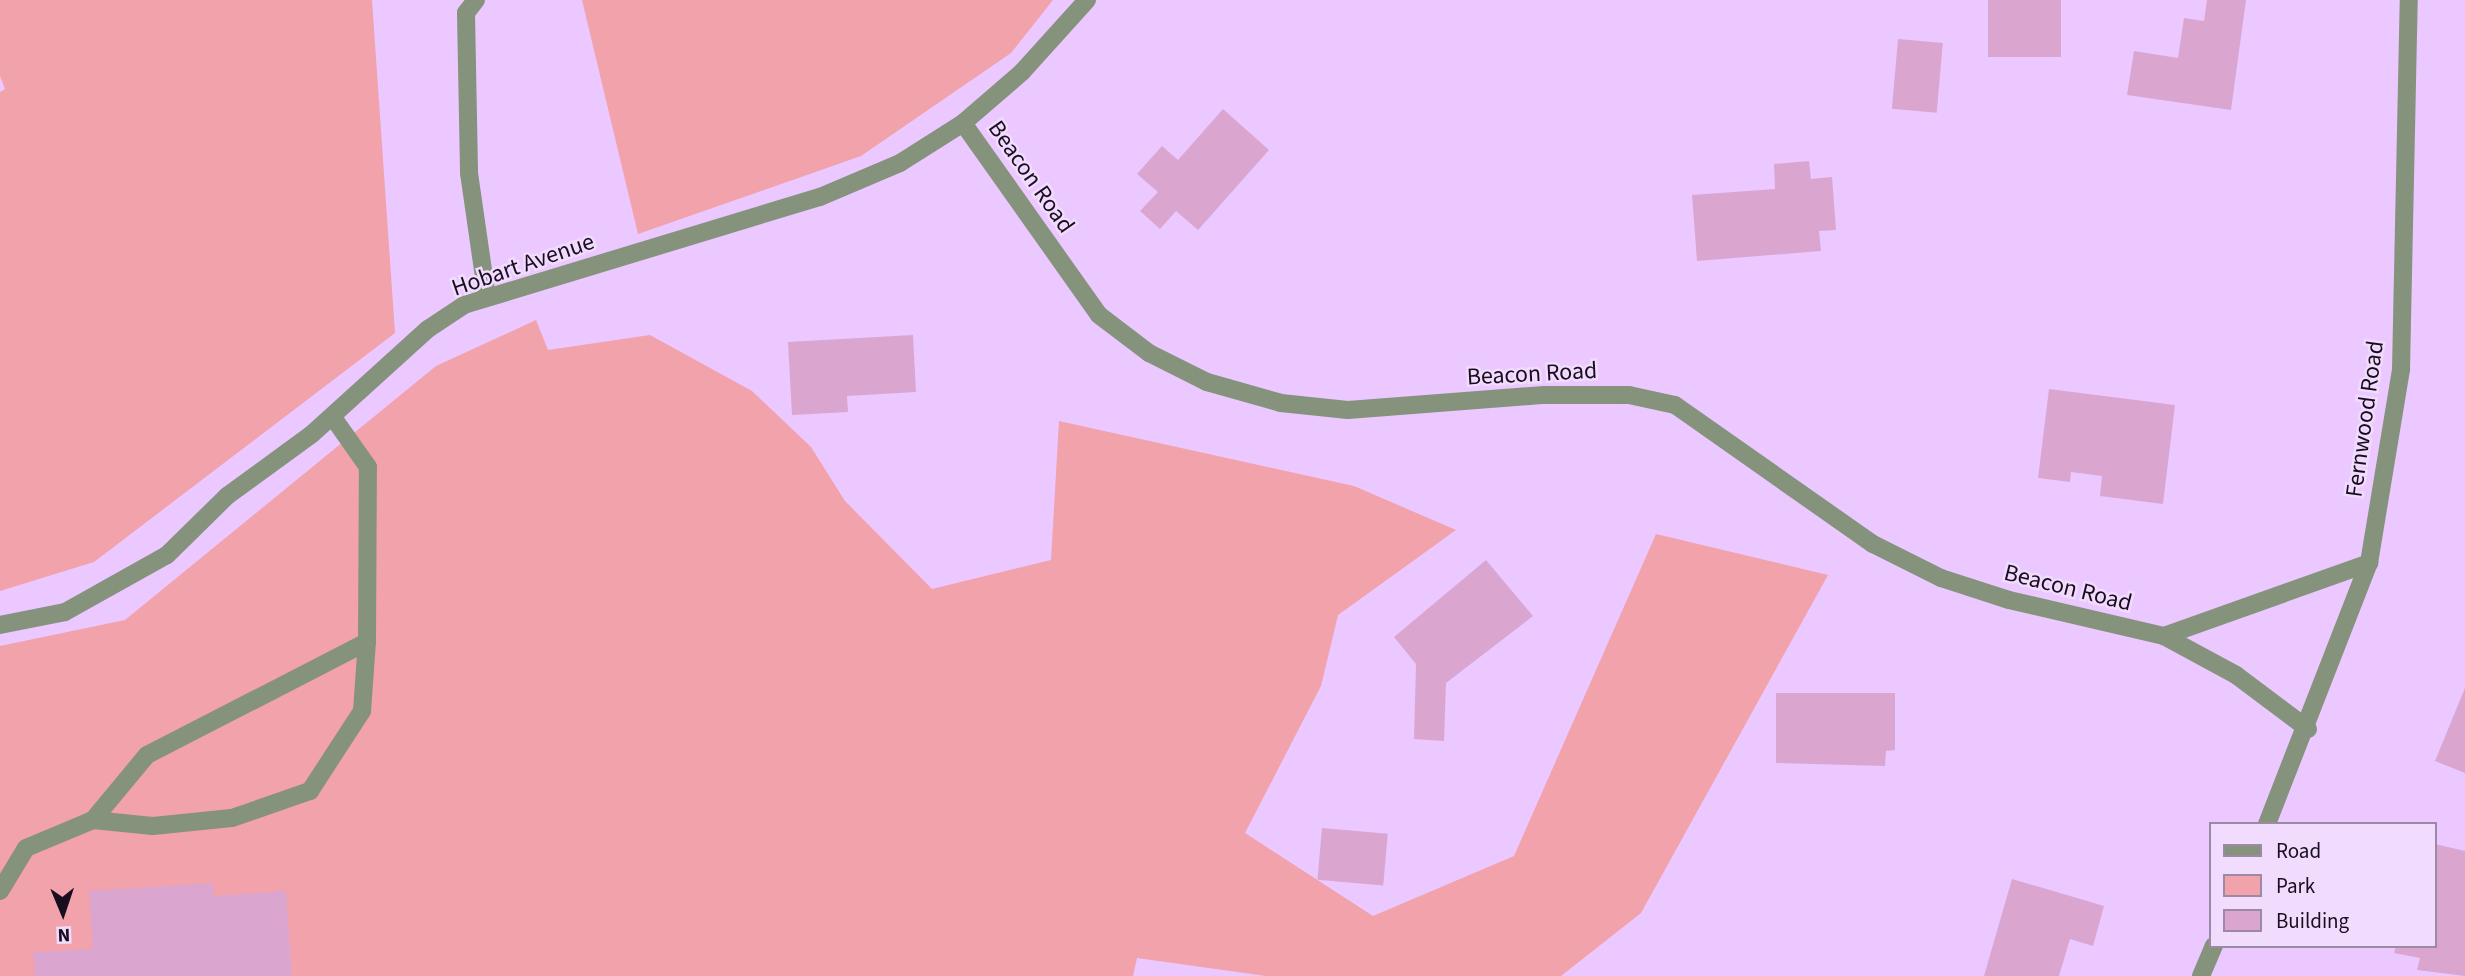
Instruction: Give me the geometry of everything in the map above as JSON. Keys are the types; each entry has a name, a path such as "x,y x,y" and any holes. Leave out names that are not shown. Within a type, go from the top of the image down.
{"street":[{"path":"477,0 466,13 469,173 487,299"},
{"name":"Hobart Avenue","path":"0,625 65,612 121,584 167,555 227,496 332,416 428,329 464,305 820,197 901,163 963,123 1021,72 1087,0"},
{"name":"Fernwood Road","path":"2268,822 2308,729 2369,563 2401,369 2409,0"},
{"name":"Beacon Road","path":"963,123 1099,315 1149,353 1208,382 1281,403 1348,410 1544,395 1629,395 1675,405 1873,544 1941,578 2009,600 2164,636 2236,675 2308,729"},
{"path":"93,820 153,826 232,818 310,791 362,710 367,642 368,467 332,416"},
{"path":"2164,636 2369,563"},
{"path":"0,891 26,848 93,820 147,755 247,708 367,642"},
{"path":"2201,976 2213,948"}],"green space":[{"path":"0,0 372,0 395,333 94,562 0,591 0,92 5,89 0,76"},
{"path":"582,0 1053,0 1011,53 861,156 638,234"},
{"path":"536,320 548,350 650,335 752,391 811,447 845,501 932,589 1051,560 1059,421 1354,486 1456,530 1338,615 1321,686 1245,833 1373,916 1514,856 1656,534 1828,575 1641,913 1561,976 1266,976 1137,958 1133,976 0,976 0,646 125,620 436,366"}],"building":[{"path":"1988,0 2061,0 2061,57 1988,57"},
{"path":"2207,0 2246,0 2231,110 2127,95 2134,51 2178,58 2184,18 2204,21"},
{"path":"1898,39 1943,43 1937,113 1892,109"},
{"path":"1223,109 1269,150 1198,230 1176,211 1160,229 1140,211 1158,192 1137,174 1162,146 1178,160"},
{"path":"1809,161 1811,179 1832,177 1836,230 1819,231 1821,251 1697,261 1692,195 1775,189 1774,164"},
{"path":"913,335 916,392 847,396 848,412 792,415 788,342"},
{"path":"2049,389 2175,405 2163,504 2100,496 2102,476 2071,472 2070,482 2038,478"},
{"path":"1486,560 1533,616 1446,683 1444,741 1414,739 1416,664 1394,637"},
{"path":"2465,688 2465,773 2435,761"},
{"path":"1776,693 1895,693 1895,750 1886,751 1885,766 1776,763"},
{"path":"1322,828 1388,834 1383,886 1317,880"},
{"path":"2437,844 2465,851 2465,976 2417,970 2420,958 2394,953 2395,948 2437,948"},
{"path":"2012,879 2104,906 2093,946 2070,939 2059,976 1984,976"},
{"path":"213,883 214,896 286,891 292,976 35,976 33,952 93,949 89,891"}]}
